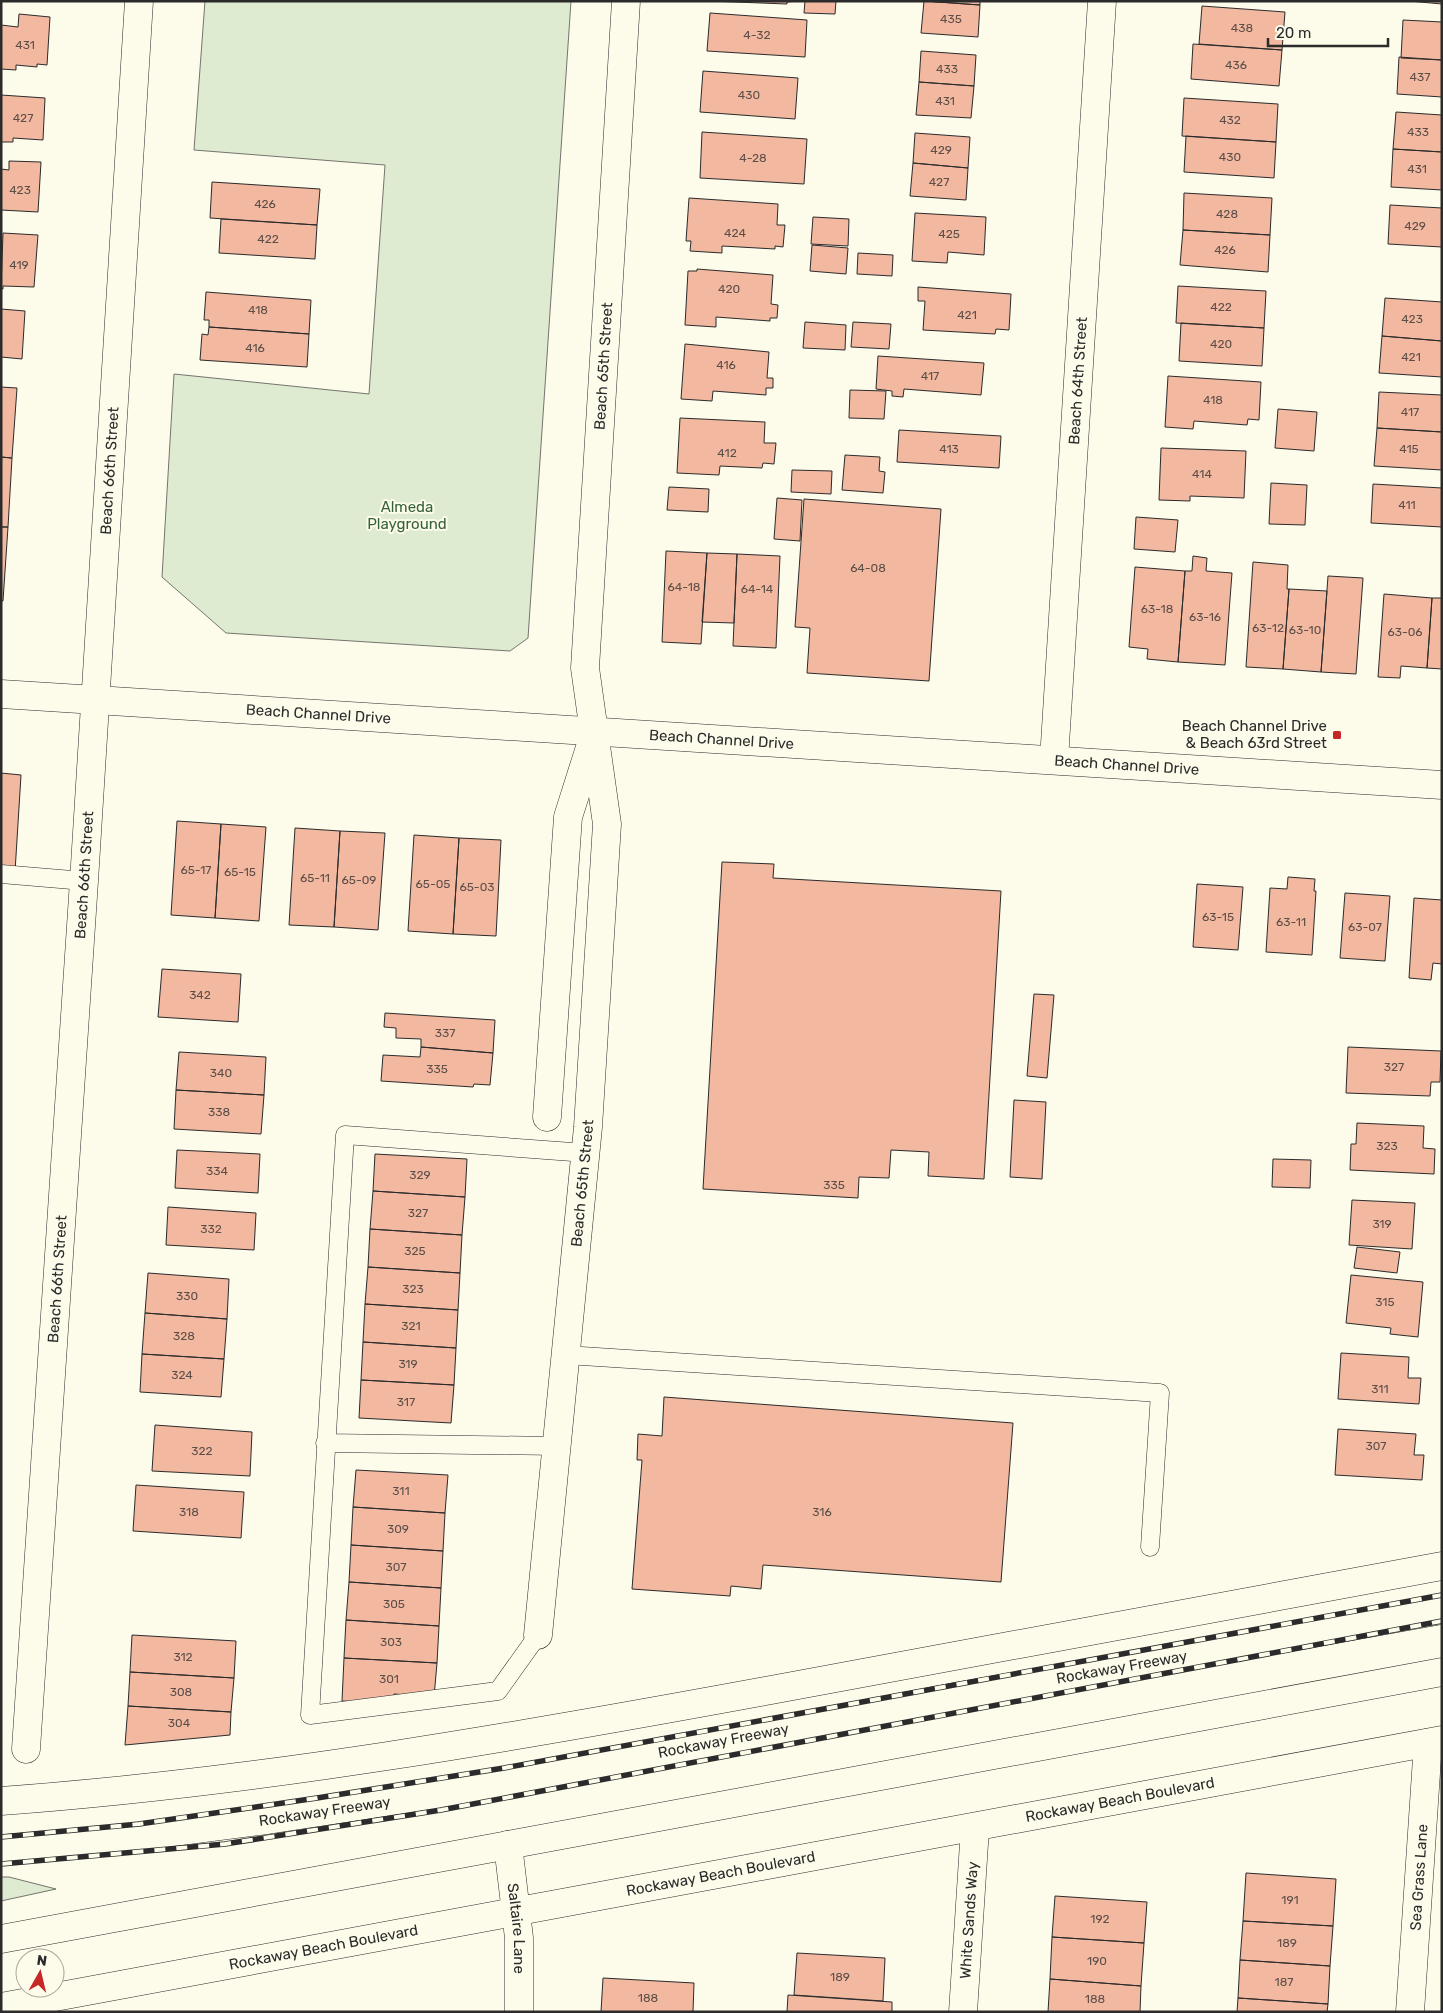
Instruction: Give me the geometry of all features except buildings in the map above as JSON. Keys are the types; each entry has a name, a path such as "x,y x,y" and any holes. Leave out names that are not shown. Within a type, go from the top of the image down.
{"street":[{"name":"Beach 66th Street","path":"26,1749 96,700 140,1"},
{"name":"Beach 65th Street","path":"538,1635 586,1152 607,824 585,668 626,1"},
{"name":"Beach 64th Street","path":"1054,760 1102,1"},
{"name":"Beach Channel Drive","path":"1,694 1442,785"},
{"name":"Beach 65th Street","path":"547,1117 568,817 595,732"},
{"path":"1,1801 108,1793 316,1767 546,1731 1442,1566"},
{"name":"Rockaway Freeway","path":"1,1849 103,1841 258,1822 446,1793 956,1697 1442,1610"},
{"path":"1,1939 1442,1672"},
{"name":"Rockaway Beach Boulevard","path":"1,2007 1435,1742"},
{"name":"Sea Grass Lane","path":"1410,2012 1435,1742"},
{"name":"White Sands Way","path":"964,2012 974,1828"},
{"name":"Saltaire Lane","path":"508,1845 517,1913 520,1962 518,2012"}],"lane":[{"path":"1,874 84,881"},
{"path":"538,1635 498,1691 310,1715 345,1135 586,1152"},
{"path":"566,1356 1160,1392 1150,1546"},
{"path":"326,1443 557,1446"}],"green space":[{"name":"Almeda Playground","path":"205,1 571,1 528,638 510,651 226,633 162,577 174,374 369,394 385,165 194,150"},
{"path":"1,1877 9,1877 56,1889 1,1901"}],"railway":[{"path":"1,1837 139,1824 504,1768 1442,1595"},
{"path":"1,1864 225,1844 441,1810 1442,1621"}],"place":[{"name":"Beach Channel Drive & Beach 63rd Street","path":"1337,735"}]}
